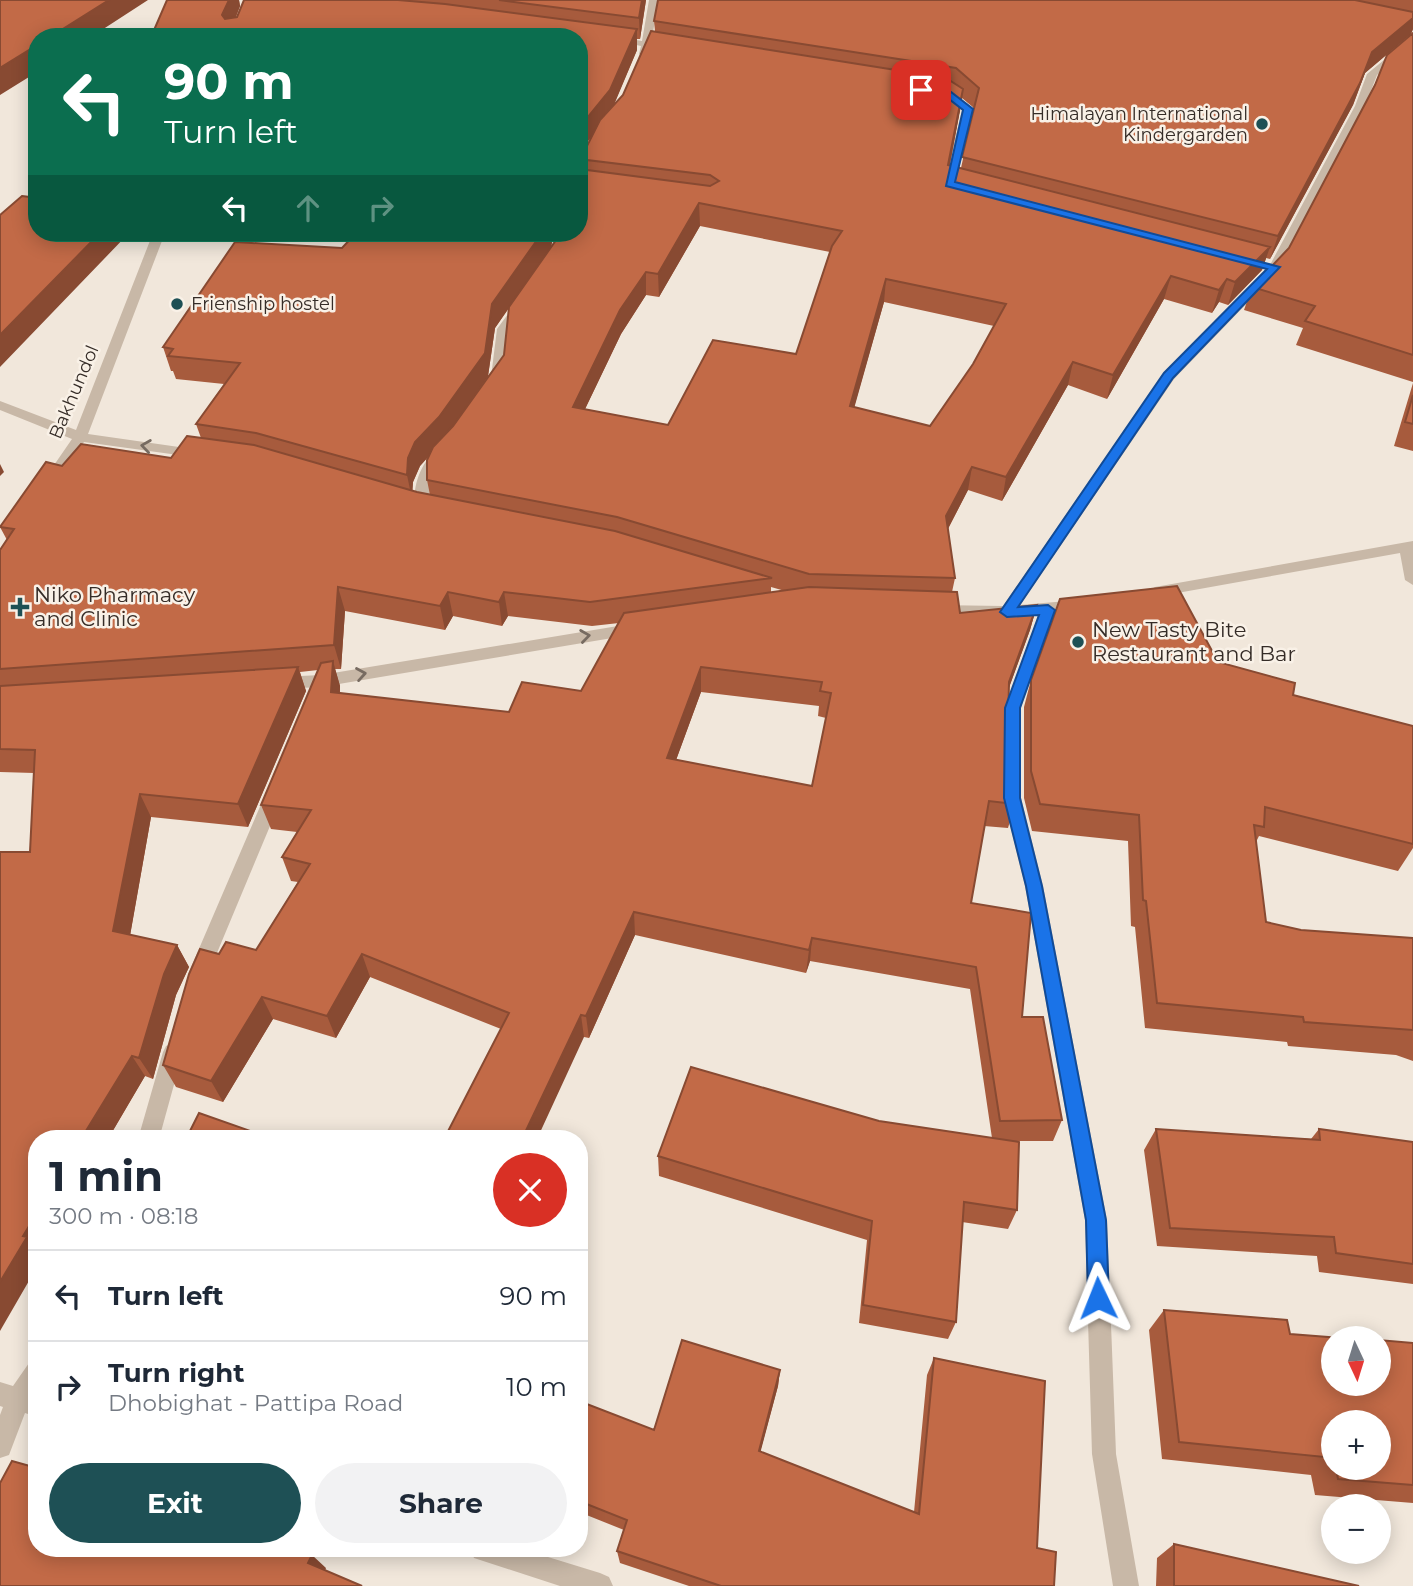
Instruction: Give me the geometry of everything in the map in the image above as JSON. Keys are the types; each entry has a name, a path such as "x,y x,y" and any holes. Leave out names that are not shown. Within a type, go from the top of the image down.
{"street":[{"path":"640,64 647,44 654,0"},
{"path":"597,37 686,51"},
{"path":"1007,612 1169,376 1268,265 1360,106 1372,74 1413,38"},
{"path":"934,92 947,94 968,109 950,183 963,187"},
{"name":"Bakhundol","path":"36,500 80,437 156,242"},
{"path":"482,400 498,377 503,329 531,289"},
{"path":"0,405 80,437 210,456"},
{"path":"422,509 422,483 425,475 450,445"},
{"path":"1138,595 1410,547 1413,580"},
{"path":"914,609 1007,612 1048,610 1100,601"},
{"path":"1048,610 1013,708 1012,798 1037,900 1096,1220 1104,1454 1126,1586"},
{"path":"268,684 321,681 657,626"},
{"path":"311,706 321,681"},
{"path":"195,984 279,782"},
{"path":"151,1130 178,1036"},
{"path":"0,1446 18,1400 28,1385"},
{"path":"509,1557 600,1586"}],"building":[{"path":"0,0 109,0 64,28 28,28 28,51 0,68"},
{"path":"167,0 229,0 222,15 225,19 237,17 244,0 398,0 637,29 610,90 588,117 588,28 155,28"},
{"path":"499,0 642,0 639,18"},
{"path":"658,0 1355,0 1413,12 1413,18 1372,52 1360,83 1278,236 962,157 979,88 956,68 654,21"},
{"path":"651,31 946,78 963,89 948,165 1270,247 1235,282 1227,279 1219,290 1171,276 1113,375 1073,362 1006,477 972,467 946,516 955,578 809,574 617,517 427,480 427,460 433,447 453,426 504,355 509,307 555,242 588,242 588,170 710,186 719,181 710,175 588,160 588,144 600,120 623,95","holes":["699,203 842,231 832,246 796,354 713,340 668,425 573,407 620,310 646,272 658,274","886,279 1006,304 973,364 930,426 850,406"]},
{"path":"1413,33 1413,355 1305,321 1315,306 1252,287 1289,248 1375,85 1387,55"},
{"path":"22,196 28,197 28,242 91,242 0,335 0,215"},
{"path":"235,242 342,248 348,242 536,242 492,304 485,353 439,417 415,442 408,458 407,475 256,433 196,424 240,363 168,356 173,349 163,347"},
{"path":"1413,395 1413,424 1405,422"},
{"path":"187,436 254,445 417,492 615,531 772,578 590,602 504,592 499,602 448,592 440,606 338,587 334,645 0,669 0,550 14,529 0,527 46,462 62,466 81,444 171,458"},
{"path":"1177,586 1218,662 1295,683 1293,695 1413,726 1413,844 1265,807 1264,827 1254,825 1266,922 1301,930 1413,938 1413,1030 1304,1022 1303,1017 1157,1003 1146,901 1143,900 1139,815 1040,804 1031,771 1031,680 1060,599"},
{"path":"809,587 957,592 960,613 1037,605 1009,682 1007,774 1015,804 989,801 971,903 1031,913 1022,1017 1043,1017 1062,1120 1000,1121 976,967 812,938 809,950 634,912 586,1016 581,1015 526,1130 449,1130 509,1013 362,954 327,1016 262,997 211,1081 163,1065 189,974 200,949 219,954 226,942 256,950 310,864 282,857 311,810 261,805 321,663 333,661 331,692 509,712 522,682 581,691 624,613","holes":["701,667 822,682 820,691 831,693 812,786 667,758"]},
{"path":"298,667 238,804 140,794 113,931 177,945 164,974 139,1058 132,1056 87,1130 28,1130 28,1228 23,1236 27,1237 0,1282 0,852 30,852 35,750 0,749 0,686"},
{"path":"691,1067 879,1121 1019,1142 1017,1210 964,1202 956,1322 863,1305 872,1221 658,1156"},
{"path":"199,1113 247,1130 190,1130"},
{"path":"1156,1129 1320,1140 1319,1129 1413,1142 1413,1264 1336,1253 1334,1237 1170,1228"},
{"path":"1164,1310 1287,1320 1290,1334 1321,1336 1321,1396 1391,1396 1391,1341 1413,1343 1413,1485 1350,1480 1391,1480 1391,1410 1321,1410 1321,1457 1179,1442"},
{"path":"682,1340 780,1370 759,1451 919,1514 934,1358 1045,1381 1037,1548 1056,1552 1054,1586 721,1586 617,1551 627,1520 588,1505 588,1404 654,1430"},
{"path":"12,1461 28,1465 28,1557 311,1557 308,1563 362,1586 0,1586 0,1483"},
{"path":"1174,1544 1359,1586 1174,1586"}],"place":[{"name":"Himalayan International Kindergarden","path":"1262,124"},
{"name":"Frienship hostel","path":"177,304"},
{"name":"Niko Pharmacy and Clinic","path":"20,607"},
{"name":"New Tasty Bite Restaurant and Bar","path":"1078,642"}],"route":[{"path":"921,90 947,94 968,109 950,183 1275,267 1169,376 1007,612 1048,610 1013,708 1012,798 1034,886 1096,1220 1098,1298"}]}
